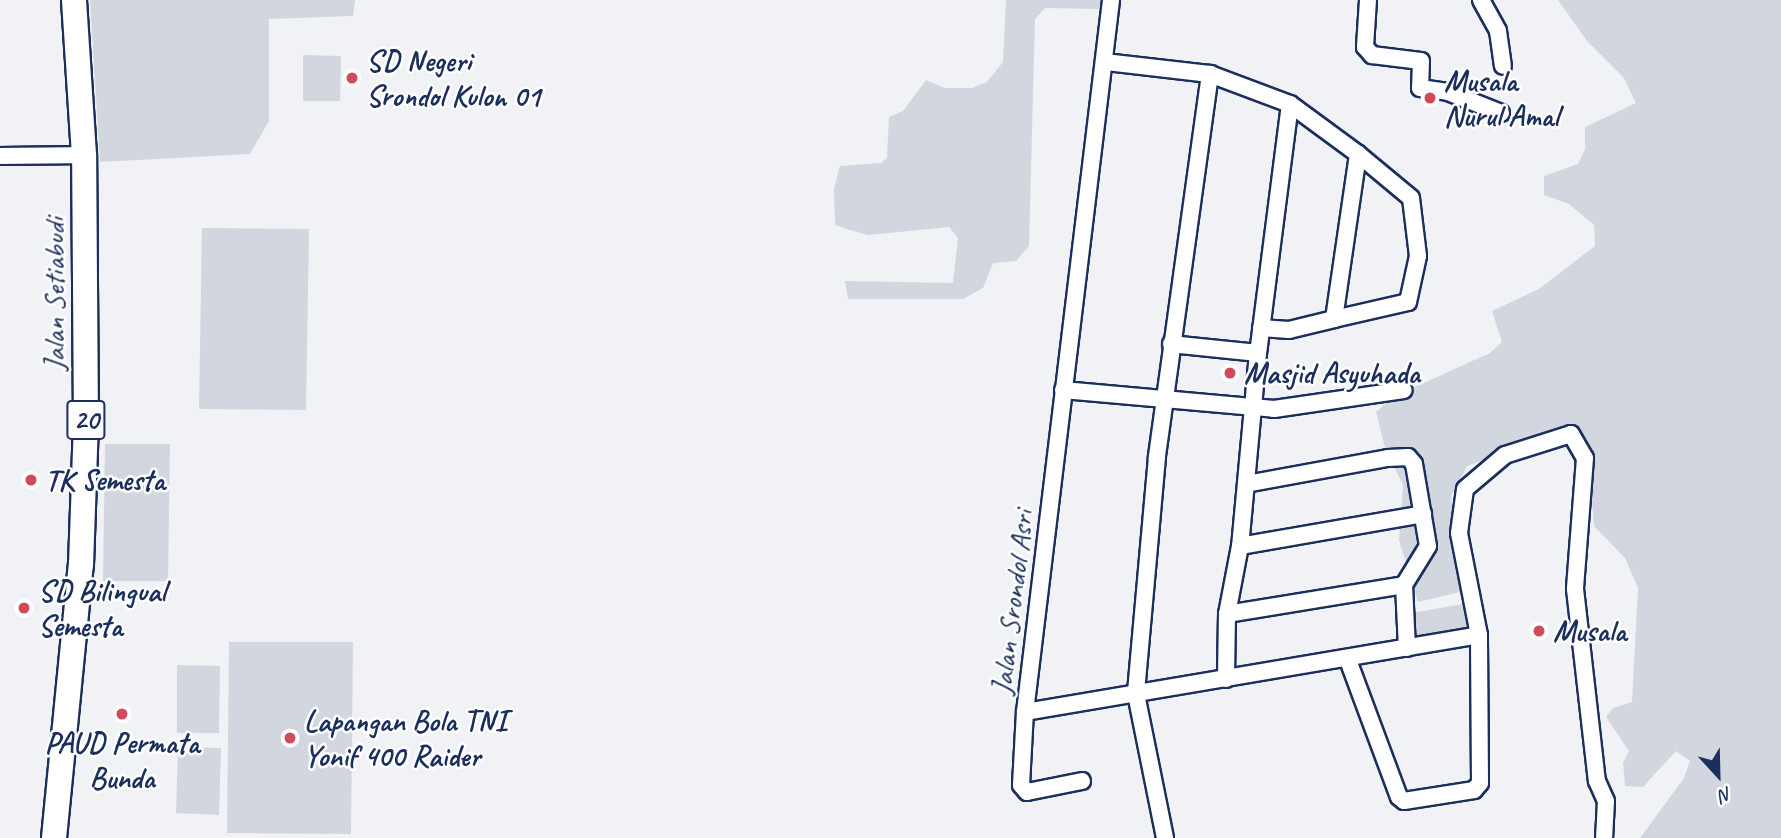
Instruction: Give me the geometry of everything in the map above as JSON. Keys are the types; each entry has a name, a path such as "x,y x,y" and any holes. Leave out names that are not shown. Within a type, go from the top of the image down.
{"highway":[{"name":"Jalan Setiabudi","path":"54,838 81,565 86,425 84,155 74,0"}],"street":[{"name":"Jalan Srondol Asri","path":"1111,0 1106,62 1063,390 1025,712 1348,660 1479,635"},
{"path":"1368,0 1368,52 1380,58 1421,61 1420,88 1448,92 1502,113"},
{"path":"1481,0 1498,31 1503,66"},
{"path":"1106,62 1210,74 1290,104 1358,154 1411,198 1418,256 1410,301 1289,330 1261,328"},
{"path":"1165,838 1136,694 1164,400 1210,74"},
{"path":"1226,679 1227,614 1240,546 1251,409 1290,104"},
{"path":"1334,318 1358,154"},
{"path":"0,156 84,155"},
{"path":"1171,344 1258,353"},
{"path":"1063,390 1251,409 1300,407 1405,390"},
{"path":"1348,660 1399,797 1404,801 1469,792 1480,783 1479,635 1459,533 1466,486 1505,455 1571,433 1585,458 1575,589 1597,782 1606,801 1604,838"},
{"path":"1246,484 1408,457 1418,472 1427,549 1404,585 1407,648"},
{"path":"1240,546 1423,514"},
{"path":"1227,614 1404,585"},
{"path":"1025,712 1023,790 1082,781"}],"shaded area":[{"path":"90,0 355,0 353,16 269,19 269,121 250,154 100,162"},
{"path":"1006,0 1102,0 1099,9 1045,8 1035,19 1029,246 1016,261 993,263 983,288 963,299 848,299 845,281 953,283 958,238 949,227 868,235 850,230 835,225 834,189 840,166 881,163 887,158 889,117 903,111 926,80 945,88 972,88 987,82 1003,62"},
{"path":"1558,0 1781,0 1781,838 1640,838 1684,778 1690,761 1676,751 1643,787 1625,786 1623,763 1629,751 1606,717 1613,708 1632,702 1638,588 1625,558 1594,526 1587,439 1570,434 1539,439 1467,466 1451,496 1464,591 1418,602 1399,540 1403,485 1386,451 1376,412 1395,396 1490,353 1502,342 1492,311 1539,289 1595,246 1594,225 1569,204 1544,195 1544,176 1578,164 1585,149 1585,127 1636,103 1624,78 1587,41"},
{"path":"303,55 341,56 340,101 303,101"},
{"path":"202,228 309,229 306,410 199,409"},
{"path":"105,444 170,444 168,581 103,581"},
{"path":"1463,604 1468,633 1411,643 1406,614"},
{"name":"Lapangan Bola TNI Yonif 400 Raider","path":"229,642 353,642 351,834 227,833"},
{"path":"177,665 220,666 219,733 177,733"},
{"path":"178,747 221,748 219,815 176,813"}],"place":[{"name":"SD Negeri Srondol Kulon 01","path":"352,78"},
{"name":"Musala Nurul Amal","path":"1430,98"},
{"name":"Masjid Asyuhada","path":"1230,373"},
{"name":"TK Semesta","path":"31,480"},
{"name":"SD Bilingual Semesta","path":"24,608"},
{"name":"Musala","path":"1539,631"},
{"name":"PAUD Permata Bunda","path":"122,714"},
{"name":"Lapangan Bola TNI Yonif 400 Raider","path":"290,738"}]}
